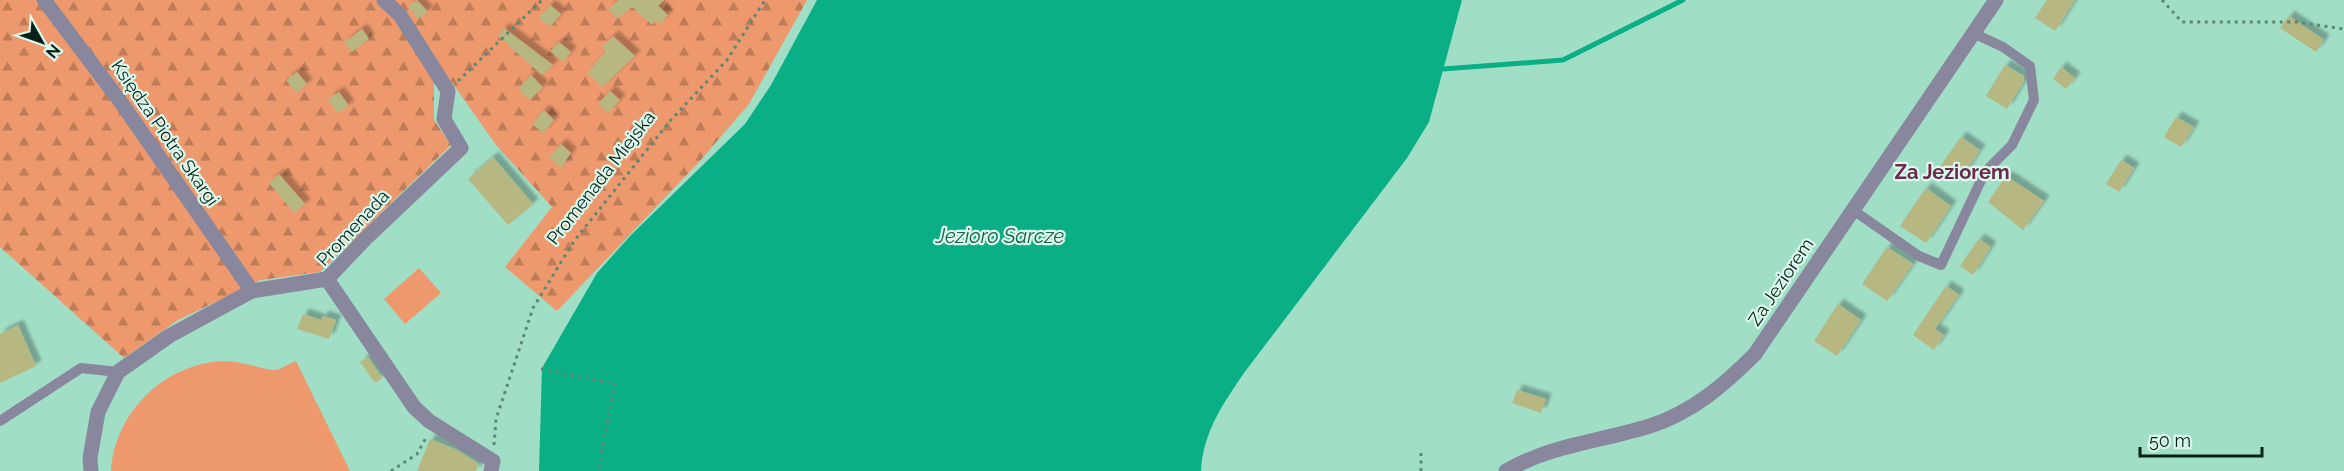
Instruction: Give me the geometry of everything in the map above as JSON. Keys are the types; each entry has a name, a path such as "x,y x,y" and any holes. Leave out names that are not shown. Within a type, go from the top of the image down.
{"street":[{"name":"Księdza Piotra Skargi","path":"44,0 120,101 252,291"},
{"path":"384,0 400,15 448,91"},
{"name":"Za Jeziorem","path":"1506,471 1563,446 1650,425 1686,411 1719,389 1755,354 1996,0"},
{"name":"Promenada","path":"448,91 444,119 461,147 365,239 327,279 414,406 434,424 492,466"},
{"path":"91,471 90,458 98,412 118,372 169,336 252,291 327,279"}],"lane":[{"path":"1853,210 1919,256 1941,265 1985,172 2012,145 2034,100 2030,66 2003,47 1973,33"},
{"path":"0,421 81,368 118,372"}],"path":[{"path":"448,91 542,0"},
{"name":"Promenada Miejska","path":"492,466 496,420 534,308 574,241 670,121 728,60 765,0"},
{"path":"2162,0 2182,22 2296,22 2344,29"},
{"path":"541,369 615,384 598,471"},
{"path":"392,471 417,454 434,424"},
{"path":"1421,450 1421,471"}],"green space":[{"path":"0,0 807,0 749,104 699,162 557,311 505,267 552,207 496,145 451,81 434,84 434,120 451,145 320,272 261,280 178,320 124,358 0,247"},
{"path":"419,268 441,293 405,324 384,299"},
{"path":"232,361 275,370 296,361 350,471 111,471 122,429 133,410 164,380 183,370 204,364"}],"water":[{"name":"Jezioro Sarcze","path":"817,0 1462,0 1429,122 1407,158 1244,373 1215,419 1206,444 1201,471 539,471 542,368 597,273 631,235 745,124 771,85"}],"building":[{"path":"417,0 428,12 418,19 408,6"},
{"path":"619,0 664,0 658,6 668,15 660,24 656,20 652,25 632,7 617,19 608,9"},
{"path":"2047,0 2075,0 2055,31 2035,18"},
{"path":"550,5 561,14 550,27 539,18"},
{"path":"2289,16 2324,40 2316,52 2280,28"},
{"path":"504,28 553,65 542,75 498,36"},
{"path":"362,29 369,39 352,52 344,43"},
{"path":"613,36 635,56 602,87 587,73 606,51 602,47"},
{"path":"559,42 571,52 563,62 550,51"},
{"path":"2005,65 2024,76 2024,81 2007,109 1986,96"},
{"path":"2061,67 2075,78 2066,89 2053,79"},
{"path":"297,72 307,84 296,93 286,80"},
{"path":"531,75 543,87 530,100 518,89"},
{"path":"610,91 620,100 608,113 598,104"},
{"path":"339,92 349,106 337,113 328,99"},
{"path":"544,110 554,120 543,133 532,124"},
{"path":"2176,117 2194,127 2181,147 2164,137"},
{"path":"1961,137 1980,150 1959,182 1939,168"},
{"path":"561,144 571,153 561,168 549,157"},
{"path":"493,157 533,204 508,225 468,179"},
{"path":"2121,160 2134,168 2119,192 2106,184"},
{"path":"279,174 305,204 294,213 269,183"},
{"path":"2006,176 2044,201 2023,230 1988,202"},
{"path":"1926,188 1951,206 1926,243 1900,226"},
{"path":"1979,239 1991,247 1973,275 1960,266"},
{"path":"1887,247 1913,264 1887,301 1862,284"},
{"path":"1946,286 1959,295 1935,329 1944,335 1934,350 1913,335"},
{"path":"1838,304 1861,320 1837,356 1814,341"},
{"path":"303,314 321,320 323,316 336,320 329,339 297,329"},
{"path":"18,325 36,366 0,383 0,334"},
{"path":"368,357 382,378 375,383 360,362"},
{"path":"1517,390 1546,399 1541,413 1512,403"},
{"path":"430,439 457,450 479,464 476,471 417,471"}],"waterway":[{"path":"1443,69 1563,60 1683,0"}],"district":[{"name":"Za Jeziorem","path":"1952,172"}]}
